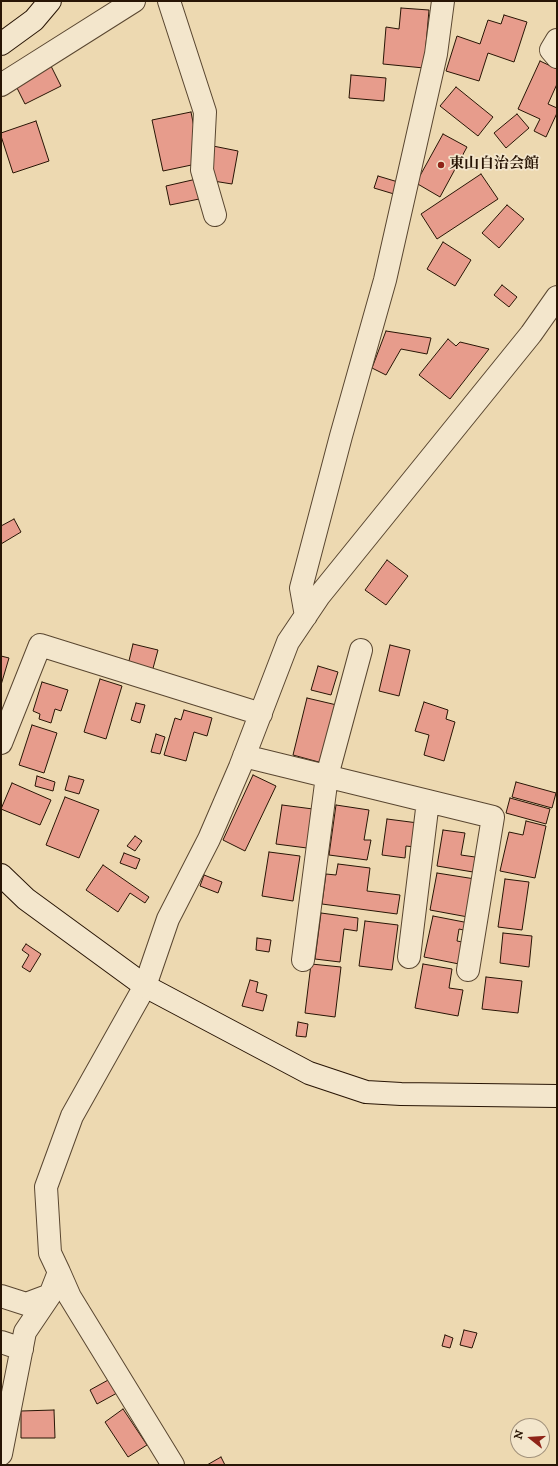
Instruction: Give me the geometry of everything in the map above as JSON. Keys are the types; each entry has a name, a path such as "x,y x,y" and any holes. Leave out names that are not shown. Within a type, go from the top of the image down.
{"street":[{"path":"1,44 34,20 50,1"},
{"path":"1,85 134,1"},
{"path":"169,1 206,112 202,170 215,215"},
{"path":"306,616 301,588 341,436 385,280 436,54 443,1"},
{"path":"557,40 551,50 557,57"},
{"path":"173,1465 70,1297 60,1272 50,1253 46,1187 72,1116 145,986 168,920 209,839 261,714 288,642 319,596 531,334 557,297"},
{"path":"1,743 40,645 261,714"},
{"path":"303,960 327,776 361,650"},
{"path":"244,756 493,817 468,970"},
{"path":"409,957 428,801"},
{"path":"1,875 26,898 145,986 309,1073 366,1092 401,1094 557,1096"},
{"path":"1,1454 26,1332 50,1294 60,1272"},
{"path":"1,1296 26,1304 50,1294"},
{"path":"1,1342 22,1349"}],"building":[{"path":"401,8 429,10 424,68 383,64 386,27 399,29"},
{"path":"504,15 527,22 514,62 488,53 479,81 446,71 457,36 480,44 488,20 501,24"},
{"path":"540,61 557,69 557,84 548,104 557,108 557,113 546,137 534,131 540,119 518,109"},
{"path":"51,66 61,86 25,104 15,84"},
{"path":"351,75 386,78 384,101 349,98"},
{"path":"456,87 493,117 478,136 440,106"},
{"path":"191,112 201,163 163,171 152,120"},
{"path":"517,114 529,128 506,148 494,133"},
{"path":"36,121 49,161 13,173 1,133"},
{"name":"東山自治会館","path":"443,134 467,147 440,197 416,183"},
{"path":"213,146 238,151 232,184 207,180"},
{"path":"481,174 498,199 437,239 421,214"},
{"path":"378,176 398,182 394,194 374,188"},
{"path":"201,178 204,198 170,205 166,186"},
{"path":"507,205 524,219 499,248 482,233"},
{"path":"443,242 471,260 455,286 427,269"},
{"path":"502,285 517,297 509,307 494,295"},
{"path":"386,331 431,338 427,354 401,349 386,375 372,368"},
{"path":"448,339 456,346 460,342 489,349 450,399 419,375"},
{"path":"14,519 21,532 1,544 1,526"},
{"path":"387,560 408,576 386,605 365,590"},
{"path":"133,644 158,650 152,672 128,665"},
{"path":"390,645 410,650 399,696 379,691"},
{"path":"1,656 9,658 1,685"},
{"path":"318,666 338,672 331,695 311,690"},
{"path":"100,679 122,686 106,739 84,732"},
{"path":"42,682 68,690 61,711 55,709 51,723 39,719 40,714 33,711"},
{"path":"307,698 341,706 326,764 293,755"},
{"path":"424,702 448,710 446,719 455,722 444,761 424,755 429,735 415,731"},
{"path":"136,703 145,705 140,723 131,720"},
{"path":"184,710 212,718 207,736 194,732 186,761 164,755 175,718 181,720"},
{"path":"32,725 57,733 44,773 19,765"},
{"path":"156,734 165,737 160,754 151,752"},
{"path":"253,775 276,786 245,851 223,840"},
{"path":"37,776 55,782 53,791 35,786"},
{"path":"69,776 84,780 79,794 65,790"},
{"path":"516,782 556,793 552,808 512,797"},
{"path":"12,783 51,800 40,825 1,809"},
{"path":"65,797 99,810 79,858 46,845"},
{"path":"510,798 550,809 546,824 506,813"},
{"path":"282,805 313,809 307,848 276,844"},
{"path":"336,805 369,810 364,840 371,840 367,860 329,855"},
{"path":"387,819 418,823 415,847 406,846 405,858 382,855"},
{"path":"526,821 546,826 535,878 500,871 509,832 523,835"},
{"path":"443,830 465,833 461,855 482,858 479,873 437,866"},
{"path":"135,836 142,841 135,851 127,846"},
{"path":"269,852 300,856 293,901 262,896"},
{"path":"124,853 140,859 136,869 120,863"},
{"path":"338,864 370,868 367,891 400,895 397,914 322,904 326,874 336,875"},
{"path":"103,865 149,897 145,903 130,893 118,912 86,890"},
{"path":"437,873 475,879 468,917 430,910"},
{"path":"204,875 222,882 218,893 200,886"},
{"path":"505,879 529,882 522,930 498,927"},
{"path":"321,913 358,918 357,931 344,929 340,962 315,959"},
{"path":"433,916 469,923 468,931 459,929 457,941 468,943 464,965 424,957"},
{"path":"365,921 398,925 392,970 359,966"},
{"path":"503,933 532,936 529,967 500,963"},
{"path":"257,938 271,940 269,952 256,950"},
{"path":"26,944 41,954 30,972 22,967 29,955 22,950"},
{"path":"311,964 341,967 335,1017 305,1013"},
{"path":"423,964 452,969 449,988 463,990 458,1016 415,1008"},
{"path":"486,977 522,981 518,1013 482,1009"},
{"path":"250,980 258,982 256,992 267,995 263,1011 242,1006"},
{"path":"298,1022 308,1024 306,1037 296,1036"},
{"path":"464,1330 477,1333 472,1348 460,1345"},
{"path":"445,1335 453,1338 450,1348 442,1346"},
{"path":"110,1379 117,1393 97,1404 90,1390"},
{"path":"123,1409 147,1445 128,1457 105,1422"},
{"path":"54,1410 55,1438 21,1438 21,1411"},
{"path":"221,1457 225,1465 207,1465"}],"place":[{"name":"東山自治会館","path":"441,165"}]}
